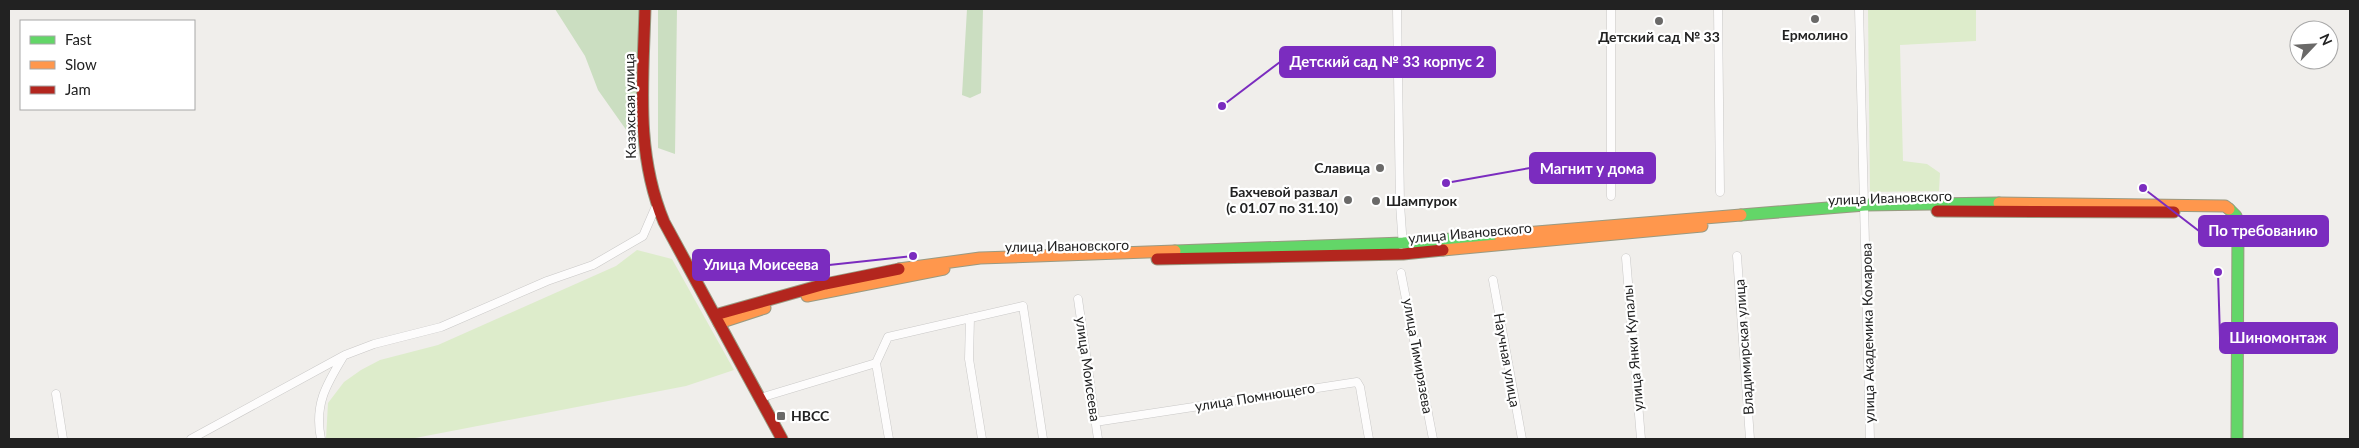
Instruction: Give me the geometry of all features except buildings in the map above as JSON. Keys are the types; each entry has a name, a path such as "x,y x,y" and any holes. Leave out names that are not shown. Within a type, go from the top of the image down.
{"street":[{"name":"Казахская улица","path":"645,9 643,148 648,180 656,206 782,439"},
{"path":"1397,9 1400,204 1403,248"},
{"path":"1611,9 1611,196"},
{"path":"1718,9 1720,192"},
{"name":"улица Академика Комарова","path":"1859,9 1866,208 1870,439"},
{"path":"191,439 344,355 374,344 441,327 547,281 593,265 643,236 656,206"},
{"name":"улица Ивановского","path":"717,319 825,284 924,264 972,259 1403,248 1866,208 2227,209 2236,216 2238,224 2237,439"},
{"name":"Владимирская улица","path":"1737,256 1750,439"},
{"name":"улица Янки Купалы","path":"1626,258 1641,439"},
{"name":"улица Тимирязева","path":"1401,273 1433,439"},
{"name":"Научная улица","path":"1493,280 1522,439"},
{"name":"улица Моисеева","path":"1078,300 1098,439"},
{"path":"889,439 876,363 888,337 1023,306 1043,439"},
{"path":"970,318 969,359 982,439"},
{"path":"321,439 320,408 324,390 344,355"},
{"path":"760,398 876,363"},
{"name":"улица Помнющего","path":"1095,422 1358,382 1369,439"},
{"path":"56,394 63,439"}],"green space":[{"path":"555,9 641,9 640,128 634,141 598,90 585,56"},
{"path":"658,9 677,9 675,154 658,148"},
{"path":"967,9 983,9 981,93 970,98 962,95"},
{"path":"1868,9 1976,9 1976,41 1900,45 1903,161 1927,164 1940,173 1939,191 1870,192"},
{"path":"637,250 672,259 734,370 686,386 410,439 326,439 328,403 344,382 361,370 380,360 438,345 616,266"}],"traffic: fast":[{"path":"1741,215 1865,205 1999,203"},
{"path":"2229,209 2236,216 2238,225 2237,439"},
{"path":"1175,251 1403,243 1499,235"}],"traffic: slow":[{"path":"1999,203 2225,206 2229,209"},
{"path":"1499,235 1741,215"},
{"path":"1443,250 1702,226"},
{"path":"899,269 980,258 1175,251"},
{"path":"807,296 944,269"},
{"path":"719,323 765,308"}],"traffic: jam":[{"path":"645,9 643,117 645,144 655,196 664,222 782,439"},
{"path":"1937,211 2174,212"},
{"path":"1157,259 1403,254 1443,250"},
{"path":"715,315 825,284 899,269"}],"place":[{"name":"Ермолино","path":"1815,19"},
{"name":"Детский сад № 33","path":"1659,21"},
{"name":"Детский сад № 33 корпус 2","path":"1222,106"},
{"name":"Славица","path":"1380,168"},
{"name":"Магнит у дома","path":"1446,183"},
{"name":"По требованию","path":"2143,188"},
{"name":"Бахчевой развал (с 01.07 по 31.10)","path":"1348,200"},
{"name":"Шампурок","path":"1376,201"},
{"name":"Улица Моисеева","path":"913,256"},
{"name":"Шиномонтаж","path":"2218,272"},
{"name":"НВСС","path":"781,416"}]}
